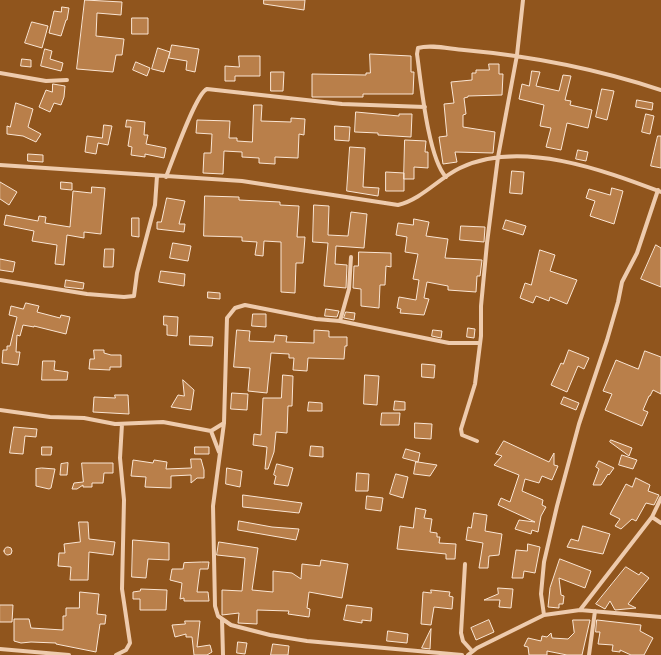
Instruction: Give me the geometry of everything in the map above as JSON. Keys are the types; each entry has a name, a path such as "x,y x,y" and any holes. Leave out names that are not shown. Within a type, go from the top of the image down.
{"street":[{"path":"477,441 464,437 461,430 473,394 480,343 481,306 498,157 517,55 523,0"},
{"path":"446,177 441,172 435,160 424,107 417,54 418,48 437,48 517,55 617,76 661,90"},
{"path":"0,73 46,81 67,80"},
{"path":"166,177 195,106 202,91 205,89 342,104 424,107"},
{"path":"0,165 242,181 398,205 411,201 460,168 475,162 498,157 557,160 596,168 660,191 637,253 622,282 618,302 579,424 560,491 544,562 541,594 544,615"},
{"path":"0,280 87,294 124,297 134,296 137,274 155,205 157,176"},
{"path":"340,321 349,289 352,257"},
{"path":"462,655 307,641 251,631 231,625 222,619 215,610 213,581 213,506 224,423 225,338 227,318 232,310 246,306 340,321 449,343 480,343"},
{"path":"0,410 50,417 84,418 122,424 162,422 211,432 224,423"},
{"path":"116,655 126,650 130,643 122,589 124,500 120,458 122,424"},
{"path":"211,432 220,454"},
{"path":"580,610 652,517 661,498"},
{"path":"652,517 661,522"},
{"path":"465,564 461,633 463,641 472,651"},
{"path":"468,655 472,651 544,615 580,610 661,617"},
{"path":"589,655 595,611"},
{"path":"222,619 223,655"},
{"path":"0,649 69,655"}],"building":[{"path":"85,0 122,2 121,15 97,13 96,36 124,39 122,55 116,55 113,72 77,69"},
{"path":"264,0 305,0 304,10 264,4"},
{"path":"62,7 69,8 67,20 61,36 49,33 54,11 61,12"},
{"path":"132,18 148,18 148,34 132,34"},
{"path":"32,22 48,26 42,48 25,43"},
{"path":"172,45 199,49 195,72 186,70 187,61 169,58"},
{"path":"158,48 170,52 164,72 152,69"},
{"path":"45,49 52,51 50,59 63,63 61,71 41,66"},
{"path":"370,54 411,56 411,72 414,72 413,94 363,94 363,97 312,97 312,74 366,75 366,73 370,73"},
{"path":"239,56 260,56 260,76 235,76 235,81 225,81 225,66 239,67"},
{"path":"22,59 31,60 31,67 21,66"},
{"path":"136,62 150,68 147,76 133,70"},
{"path":"489,64 499,64 499,74 503,74 502,95 468,96 464,98 466,114 463,115 463,127 495,132 493,153 455,152 457,162 443,164 439,137 447,136 444,104 454,103 451,82 472,80 472,73 476,73 476,70 489,70"},
{"path":"532,71 540,72 536,86 559,91 563,75 571,76 565,100 571,101 570,105 592,110 588,128 567,123 561,150 546,147 551,128 540,126 544,105 519,99 522,84 529,86"},
{"path":"271,72 284,72 283,91 271,91"},
{"path":"53,84 65,86 64,97 61,105 54,103 50,112 39,107 46,90 52,92"},
{"path":"602,89 614,91 607,120 596,117"},
{"path":"637,100 653,103 652,110 636,107"},
{"path":"16,103 33,109 28,127 41,134 36,142 23,136 7,134 7,126 10,127"},
{"path":"254,105 262,105 261,121 291,122 291,118 305,119 304,135 299,134 298,158 275,157 275,164 259,163 259,158 242,157 242,152 224,151 223,174 203,173 204,153 211,153 212,134 196,133 197,120 230,121 229,138 237,138 237,141 252,142"},
{"path":"356,112 399,116 399,114 412,114 411,137 355,132"},
{"path":"646,114 654,116 650,134 642,132"},
{"path":"127,120 145,122 144,135 148,135 146,144 166,148 164,158 145,154 145,157 131,155 132,147 128,146 131,127 126,127"},
{"path":"104,125 112,126 108,145 98,143 96,154 85,152 87,136 102,138"},
{"path":"335,126 350,127 349,141 335,140"},
{"path":"658,136 661,136 661,168 651,166"},
{"path":"405,140 426,141 425,152 428,152 428,168 414,167 414,179 404,179"},
{"path":"350,147 365,148 363,187 379,188 378,196 347,191"},
{"path":"578,150 588,152 586,161 576,159"},
{"path":"28,154 43,155 43,162 28,161"},
{"path":"512,171 524,172 522,194 510,193"},
{"path":"386,172 404,173 404,191 386,191"},
{"path":"0,182 17,192 9,205 0,199"},
{"path":"61,182 72,183 72,190 61,189"},
{"path":"92,187 105,188 101,234 84,232 84,238 67,235 64,265 55,264 57,245 32,241 34,231 4,225 6,215 38,221 39,216 46,217 45,223 70,227 73,191 91,193"},
{"path":"612,188 623,191 614,224 590,216 595,201 586,198 589,189 610,195"},
{"path":"205,196 239,197 239,200 280,202 280,205 299,206 297,237 305,237 303,263 296,263 295,293 281,292 281,242 264,241 263,256 255,255 257,242 242,241 242,237 204,236"},
{"path":"167,198 185,201 179,224 185,224 184,232 157,229 157,222 161,222"},
{"path":"314,205 329,206 328,235 348,236 351,212 367,214 364,248 336,246 335,264 347,265 346,288 324,286 328,243 313,242"},
{"path":"132,218 139,218 139,237 132,236"},
{"path":"414,219 429,222 426,236 448,239 445,258 482,260 480,276 477,276 476,292 448,290 448,286 427,282 424,298 429,299 424,315 400,313 401,309 397,308 399,297 416,300 419,280 413,279 418,254 405,252 407,237 396,235 398,223 413,225"},
{"path":"506,220 526,226 523,235 503,229"},
{"path":"461,226 485,227 484,242 460,240"},
{"path":"173,243 191,246 188,261 170,258"},
{"path":"656,245 661,248 661,287 641,279"},
{"path":"105,249 114,249 113,267 104,267"},
{"path":"540,250 555,255 550,271 577,280 567,304 550,297 549,301 536,296 533,303 520,298 525,283 531,285"},
{"path":"359,252 391,253 391,267 386,266 385,285 380,285 379,308 361,306 361,289 353,288 354,266 358,266"},
{"path":"0,259 15,262 13,272 0,270"},
{"path":"161,271 185,274 184,286 159,282"},
{"path":"66,280 84,283 83,289 65,287"},
{"path":"208,292 220,293 220,299 208,298"},
{"path":"26,303 39,306 37,312 60,318 61,315 70,317 66,334 34,326 23,325 20,336 17,335 16,352 20,352 18,365 2,363 3,350 7,350 7,346 10,346 17,317 9,315 11,306 23,309"},
{"path":"326,309 339,311 337,317 325,316"},
{"path":"346,312 355,313 354,320 344,318"},
{"path":"253,314 266,314 266,327 252,326"},
{"path":"164,316 178,317 177,336 167,335 167,325 164,325"},
{"path":"468,328 475,329 474,338 467,337"},
{"path":"237,330 250,331 249,341 274,342 275,335 287,336 286,342 314,343 314,330 329,331 329,337 347,337 347,346 345,346 344,359 308,358 307,371 293,370 294,358 289,358 289,354 271,353 267,393 248,391 250,368 234,367"},
{"path":"433,330 442,331 441,338 432,336"},
{"path":"190,336 213,337 212,346 190,345"},
{"path":"94,350 104,350 104,353 111,355 121,355 121,367 110,367 110,370 89,369 90,359 94,359"},
{"path":"569,350 589,358 584,369 578,366 567,392 551,385"},
{"path":"645,351 661,357 661,394 653,390 649,396 643,410 648,412 642,426 605,410 612,394 603,391 616,360 638,369"},
{"path":"43,361 55,361 54,370 68,372 67,380 42,380"},
{"path":"422,364 435,365 434,378 422,377"},
{"path":"283,375 293,376 292,406 288,406 287,433 276,432 274,452 268,469 265,469 267,447 253,445 254,434 261,435 263,398 281,398"},
{"path":"365,375 379,376 377,405 364,404"},
{"path":"183,380 194,390 191,410 171,407 178,395 184,396"},
{"path":"232,393 248,394 247,410 231,409"},
{"path":"115,395 128,395 129,414 93,412 94,397 115,398"},
{"path":"564,397 579,403 576,410 561,404"},
{"path":"395,401 405,402 405,410 394,410"},
{"path":"309,402 322,403 322,411 308,411"},
{"path":"382,413 400,413 399,425 381,425"},
{"path":"415,423 432,424 431,439 415,438"},
{"path":"14,427 37,429 36,437 25,436 23,454 10,453"},
{"path":"611,440 632,448 629,456 610,442"},
{"path":"504,441 549,462 554,453 554,465 558,466 552,480 542,476 539,483 525,479 522,491 543,500 542,505 546,507 541,516 538,532 532,530 531,534 515,529 519,520 535,522 498,505 501,498 510,502 519,475 494,465 502,456 496,454"},
{"path":"311,446 323,447 323,457 310,456"},
{"path":"42,447 52,447 51,455 42,455"},
{"path":"195,447 209,447 209,454 195,454"},
{"path":"406,449 420,453 418,462 403,458"},
{"path":"622,455 637,460 633,469 619,465"},
{"path":"191,459 201,459 204,470 204,478 197,478 191,483 191,475 171,476 171,488 145,487 146,477 131,476 133,460 153,463 154,460 167,462 166,469 191,468"},
{"path":"599,461 614,468 601,485 593,485 599,469 596,467"},
{"path":"416,462 437,465 430,476 414,474"},
{"path":"68,463 67,475 60,475 61,464"},
{"path":"82,463 113,463 113,473 104,473 103,483 92,483 92,487 83,487 83,485 77,489 72,489 74,483 83,482"},
{"path":"277,464 293,468 288,486 274,484 276,476 274,475"},
{"path":"227,468 242,471 240,487 226,484"},
{"path":"36,469 55,469 51,488 49,489 36,486"},
{"path":"357,473 369,474 368,491 356,491"},
{"path":"396,474 408,477 403,498 390,494"},
{"path":"636,478 650,485 648,491 659,495 654,505 646,503 636,521 632,519 621,529 615,526 620,519 610,514 626,484 632,487"},
{"path":"243,495 302,503 299,513 243,507"},
{"path":"367,496 383,498 381,511 366,509"},
{"path":"416,508 426,510 424,518 432,519 430,532 437,533 437,537 440,537 439,543 456,544 455,559 446,559 446,554 397,549 400,526 413,528"},
{"path":"474,513 487,515 485,531 502,534 499,555 489,556 488,568 479,568 483,543 466,540 468,527 471,528"},
{"path":"239,521 272,527 299,529 296,540 238,530"},
{"path":"79,522 88,522 89,539 115,542 113,555 89,552 88,580 70,580 71,567 58,566 59,553 65,553 64,544 80,542"},
{"path":"583,526 610,534 603,554 567,547 571,539 578,541"},
{"path":"133,540 169,543 169,560 148,559 146,578 132,577"},
{"path":"219,542 258,548 252,590 273,592 273,571 292,573 301,579 302,564 320,566 321,560 348,564 342,598 309,592 307,608 310,609 309,617 288,614 289,611 257,610 257,624 238,623 239,613 222,615 222,590 242,591 245,558 217,555"},
{"path":"528,544 540,547 535,573 524,571 523,578 512,578 516,550 527,551"},
{"path":"6,547 10,547 12,551 10,555 6,555 4,553 4,549"},
{"path":"560,559 591,571 585,588 559,578 561,595 564,596 563,604 559,604 559,608 548,607 550,588"},
{"path":"209,562 208,569 200,569 197,592 208,592 209,601 184,601 184,598 180,599 182,583 170,580 172,569 183,569 184,563"},
{"path":"626,567 639,575 641,572 649,578 628,604 636,608 615,610 610,601 605,609 596,604"},
{"path":"498,588 513,589 511,608 499,607 500,600 484,600 498,594"},
{"path":"141,589 167,590 166,610 140,610 140,599 133,599 133,592 140,591"},
{"path":"431,590 450,592 449,596 453,597 452,609 434,607 431,625 421,624 423,592 431,593"},
{"path":"80,592 99,594 97,614 106,615 105,624 100,624 96,652 56,643 21,643 14,641 14,619 29,619 31,628 63,630 63,616 66,616 66,608 79,608"},
{"path":"0,605 13,605 12,622 0,622"},
{"path":"347,605 372,608 371,621 362,620 362,623 344,620"},
{"path":"489,620 494,632 476,640 471,628"},
{"path":"573,620 590,620 582,655 567,655 547,651 547,655 529,655 528,647 524,646 528,638 541,641 542,636 547,637 551,633 552,638 568,639 574,633"},
{"path":"597,620 641,625 640,631 653,638 644,655 631,655 620,650 620,652 612,651 613,645 598,644 600,632 596,632"},
{"path":"185,621 200,621 197,647 210,645 212,652 207,655 194,655 192,637 186,637 186,634 175,637 172,625 185,624"},
{"path":"431,629 430,649 422,648"},
{"path":"388,631 408,634 407,643 387,641"},
{"path":"238,642 247,643 245,654 237,653"},
{"path":"273,644 289,646 288,655 271,655"}]}
